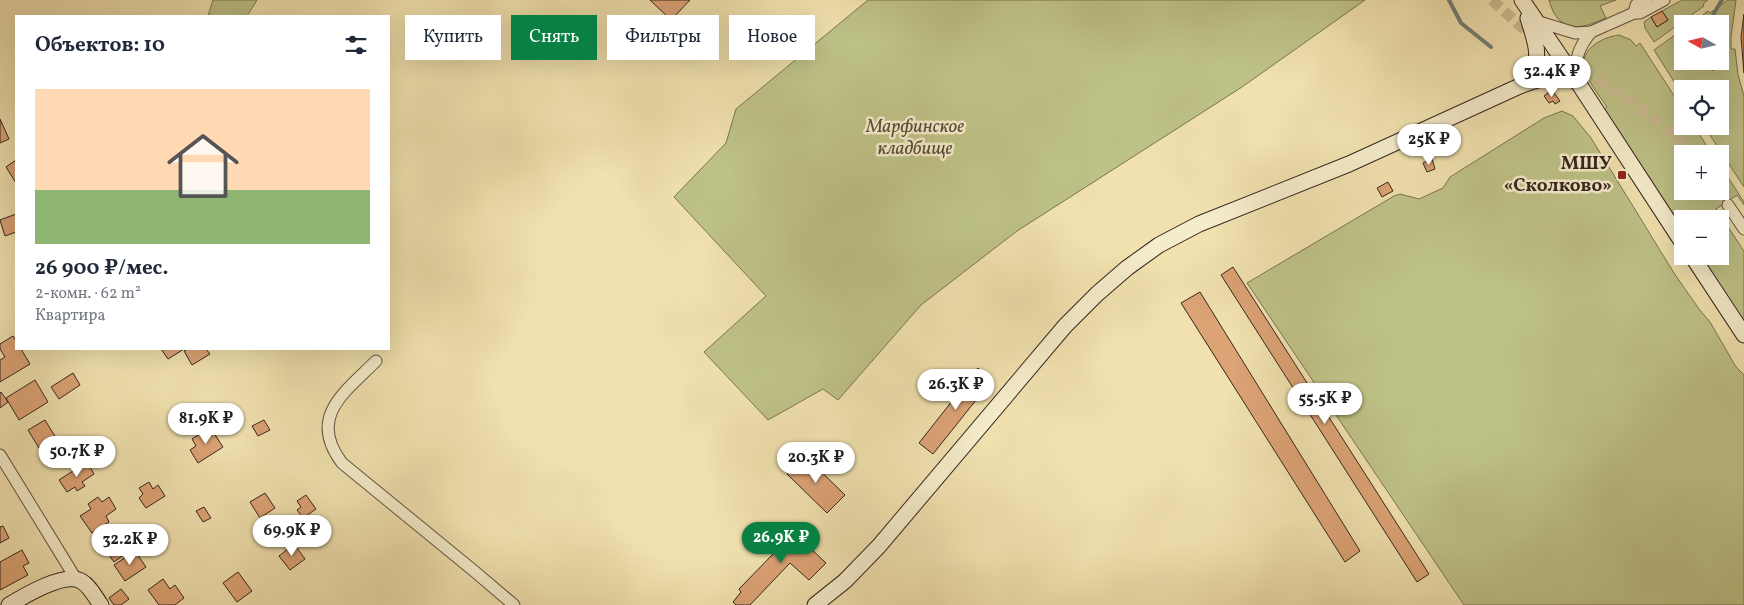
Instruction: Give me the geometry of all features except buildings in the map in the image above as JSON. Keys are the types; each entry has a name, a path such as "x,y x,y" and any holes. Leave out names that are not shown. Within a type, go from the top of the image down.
{"street":[{"path":"1634,13 1636,6 1646,0"},
{"path":"1536,21 1575,33 1591,32 1634,13 1640,13 1664,0"},
{"path":"1523,2 1674,230"},
{"path":"1522,85 1534,70 1537,57 1536,45 1523,2"},
{"path":"1577,81 1576,58 1580,48 1591,32"},
{"path":"815,605 845,581 879,546 1065,326 1127,268 1159,245 1199,224 1349,164 1522,85 1553,76 1561,76 1577,81"},
{"path":"1728,205 1744,230"},
{"path":"1698,265 1744,335"},
{"path":"376,360 337,400 330,414 328,429 330,442 335,454 342,463 514,605"},
{"path":"0,455 76,579 89,588 101,605"},
{"path":"9,605 29,594 61,581 76,579"}],"green space":[{"path":"213,0 257,0 248,15 208,15"},
{"name":"Марфинское кладбище","path":"868,0 1365,0 1242,87 1017,231 921,305 838,400 823,389 768,420 704,352 766,296 674,197 726,143 736,109 795,60 815,60 815,44"},
{"path":"1549,0 1616,0 1600,6 1606,18 1579,27 1564,24 1558,19"},
{"path":"1682,0 1708,0 1703,4 1704,6 1692,15 1674,15 1674,28 1654,42 1645,28 1644,22 1651,17 1657,27 1668,20 1662,11"},
{"path":"1728,0 1736,0 1731,49 1735,49 1738,75 1744,96 1744,187 1729,164 1729,145 1716,145 1710,135 1729,135 1729,80 1674,81 1654,50 1674,36 1674,70 1729,70 1729,15 1703,15 1708,11 1710,13"},
{"path":"1619,35 1631,40 1636,46 1640,43 1674,96 1674,135 1700,135 1706,145 1674,145 1674,200 1729,200 1729,179 1744,205 1737,195 1717,210 1674,210 1674,217 1604,110 1607,107 1586,74 1584,59 1587,53 1598,42"},
{"path":"1562,111 1573,116 1591,138 1674,273 1710,322 1736,367 1744,375 1744,605 1464,605 1247,283 1394,196 1400,194 1419,199 1443,188 1450,177 1544,118"},
{"path":"1729,228 1744,251 1744,322 1707,265 1729,265"}],"waterway":[{"path":"1449,0 1461,23 1491,47"},
{"path":"1714,15 1722,0"}],"tunnel":[{"path":"1492,0 1535,39"},
{"path":"1569,62 1649,115 1683,145"},
{"path":"1725,200 1728,205"}],"place":[{"name":"МШУ «Сколково»","path":"1622,175"}]}
